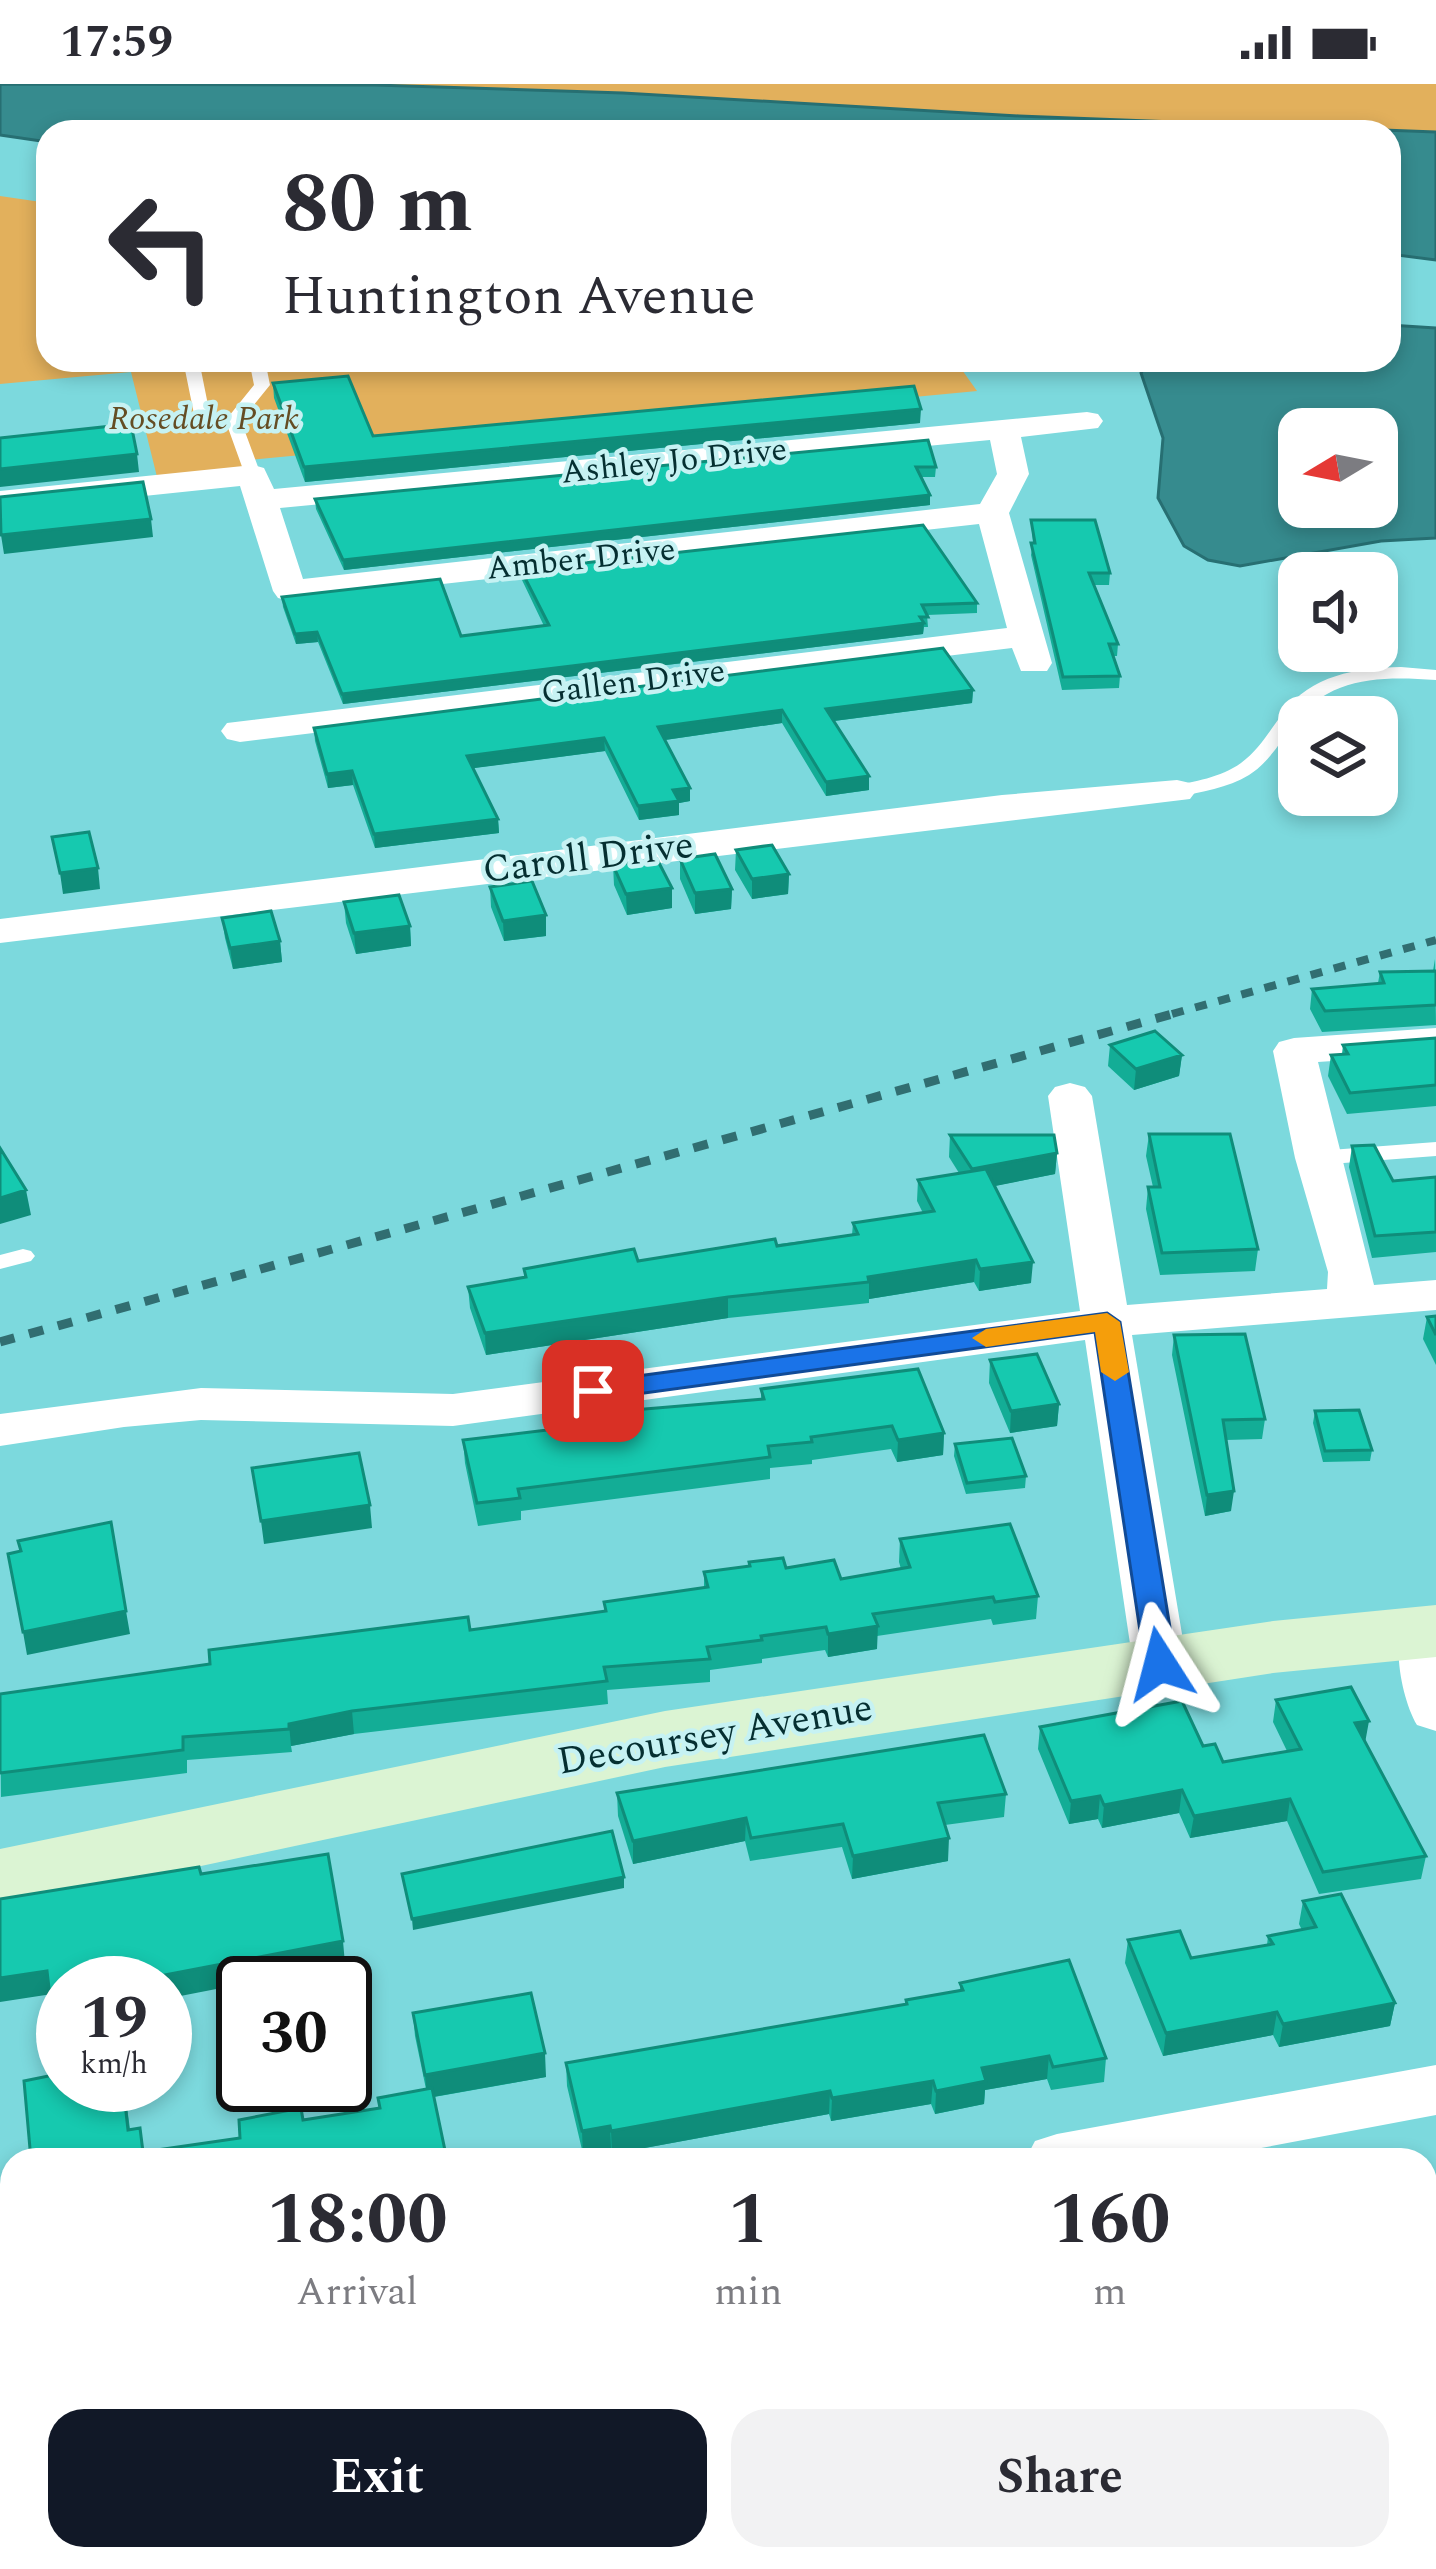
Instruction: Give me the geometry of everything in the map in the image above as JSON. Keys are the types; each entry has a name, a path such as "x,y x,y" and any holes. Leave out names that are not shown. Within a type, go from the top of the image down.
{"main road":[{"name":"Decoursey Avenue","path":"0,1879 664,1738 1160,1664 1430,1632"}],"street":[{"name":"Ashley Jo Drive","path":"0,501 257,488 1087,421"},
{"path":"992,513 1013,474 1003,429"},
{"name":"Amber Drive","path":"257,488 290,590 992,513"},
{"name":"Gallen Drive","path":"240,731 1031,651 992,513"},
{"name":"Caroll Drive","path":"0,931 1002,807 1177,791"},
{"path":"1350,1301 1351,1272 1317,1158 1294,1051 1436,1041"},
{"path":"1070,1096 1160,1664"},
{"path":"0,1430 166,1406 277,1406 395,1414 453,1410 1107,1322 1436,1295"},
{"path":"1430,1632 1436,1711"},
{"path":"1122,2148 1436,2090"}],"lane":[{"path":"193,372 203,419 233,421"},
{"path":"233,421 262,385 259,372"},
{"path":"233,421 257,488"},
{"path":"1177,791 1234,776 1251,766 1302,702 1342,680 1385,672 1436,675"},
{"path":"1317,1158 1436,1149"}],"green space":[{"path":"290,84 1436,84 1436,132 1401,131 1401,120 1123,120 623,93"},
{"name":"Rosedale Park","path":"0,196 36,201 36,372 131,372 0,384"},
{"name":"Rosedale Park","path":"131,372 964,372 977,391 249,460 253,475 159,485"}],"water":[{"path":"0,84 375,85 1123,120 36,120 36,140 0,135"},
{"path":"1401,131 1436,132 1436,260 1401,256"},
{"path":"1401,326 1436,328 1436,538 1319,552 1278,552 1278,559 1240,566 1208,560 1184,546 1158,498 1163,438 1142,372 1401,372"}],"building":[{"path":"348,376 373,436 914,386 921,409 304,467 273,383"},
{"path":"131,424 137,454 0,469 0,438"},
{"path":"928,440 936,467 916,467 930,495 343,560 315,499"},
{"path":"143,482 151,519 1,535 0,497"},
{"path":"1031,520 1095,520 1110,573 1089,573 1118,644 1109,644 1120,676 1063,677 1031,543 1035,543"},
{"path":"923,525 977,603 922,605 928,617 920,617 924,623 342,694 317,632 295,634 282,597 440,579 461,636 549,625 521,570"},
{"path":"943,648 973,690 826,709 869,776 826,782 782,710 658,727 690,788 673,790 679,801 638,806 604,738 467,756 498,819 374,834 352,771 327,774 314,728"},
{"path":"89,832 98,868 60,873 52,837"},
{"path":"772,845 789,874 752,879 736,850"},
{"path":"715,854 732,889 695,893 680,859"},
{"path":"657,859 672,888 626,894 613,865"},
{"path":"532,881 546,915 503,921 490,887"},
{"path":"399,895 410,926 354,933 344,902"},
{"path":"271,911 280,941 230,948 222,918"},
{"path":"1436,971 1436,1005 1325,1011 1312,989 1384,983 1380,972"},
{"path":"1155,1031 1182,1055 1136,1069 1110,1045"},
{"path":"1436,1038 1436,1085 1350,1093 1331,1055 1348,1054 1343,1045"},
{"path":"1149,1134 1230,1134 1258,1249 1162,1253 1148,1187 1160,1187"},
{"path":"950,1135 1054,1135 1057,1153 972,1169"},
{"path":"1374,1145 1393,1181 1436,1177 1436,1232 1375,1236 1352,1146"},
{"path":"0,1148 26,1190 0,1198"},
{"path":"986,1169 1033,1262 980,1269 976,1260 868,1277 869,1282 728,1297 485,1333 468,1287 526,1277 524,1269 634,1249 638,1261 775,1239 777,1246 858,1234 853,1223 934,1211 918,1180"},
{"path":"1245,1334 1265,1419 1223,1420 1234,1491 1207,1495 1174,1335"},
{"path":"1037,1354 1059,1404 1011,1411 990,1360"},
{"path":"918,1369 944,1433 898,1440 892,1426 811,1437 812,1442 768,1446 770,1457 518,1489 520,1498 477,1503 463,1440 564,1428 562,1420 621,1411 764,1399 761,1389"},
{"path":"1359,1410 1372,1450 1325,1451 1315,1411"},
{"path":"1012,1438 1026,1476 967,1483 955,1444"},
{"path":"359,1453 370,1505 261,1521 252,1468"},
{"path":"111,1522 126,1611 23,1632 8,1554 21,1551 18,1541"},
{"path":"1010,1524 1038,1596 995,1602 993,1597 873,1614 878,1626 828,1634 826,1627 761,1636 762,1640 707,1647 710,1659 604,1667 607,1681 352,1711 289,1724 289,1729 183,1737 183,1750 0,1773 0,1694 210,1664 209,1650 468,1617 470,1630 606,1611 604,1602 708,1587 704,1572 750,1566 749,1562 783,1558 786,1568 834,1560 841,1579 910,1567 900,1539"},
{"path":"1351,1687 1369,1721 1355,1723 1426,1856 1323,1872 1290,1799 1194,1816 1182,1790 1104,1805 1100,1796 1071,1801 1040,1727 1182,1701 1203,1746 1215,1744 1223,1762 1301,1749 1276,1700"},
{"path":"984,1735 1006,1794 938,1803 949,1838 853,1856 843,1824 751,1838 746,1818 633,1841 617,1793"},
{"path":"612,1831 624,1877 412,1919 402,1874"},
{"path":"328,1854 343,1941 264,1956 216,1956 216,1965 192,1970 192,1956 36,1956 36,1973 0,1978 0,1899 199,1867 201,1874"},
{"path":"1341,1894 1395,2003 1283,2024 1277,2012 1166,2033 1128,1940 1180,1931 1191,1958 1273,1944 1268,1936 1316,1927 1303,1901"},
{"path":"1069,1960 1106,2058 1053,2067 1049,2056 982,2068 986,2081 936,2091 933,2081 832,2098 830,2091 611,2131 610,2126 582,2131 566,2063 907,2004 906,2000 963,1990 960,1983"},
{"path":"531,1993 545,2053 425,2075 413,2013"},
{"path":"36,2079 36,2112 126,2112 128,2130 140,2128 142,2148 30,2148 24,2081"},
{"path":"432,2088 444,2148 171,2148 240,2138 239,2120 280,2112 302,2112 303,2120 372,2112 380,2108 378,2098"}],"railway":[{"path":"1172,1014 1436,940"},
{"path":"0,1342 1183,1011"}],"slow traffic":[{"path":"986,1338 1107,1322 1115,1372"}],"route":[{"path":"593,1391 1107,1322 1160,1664"}]}
